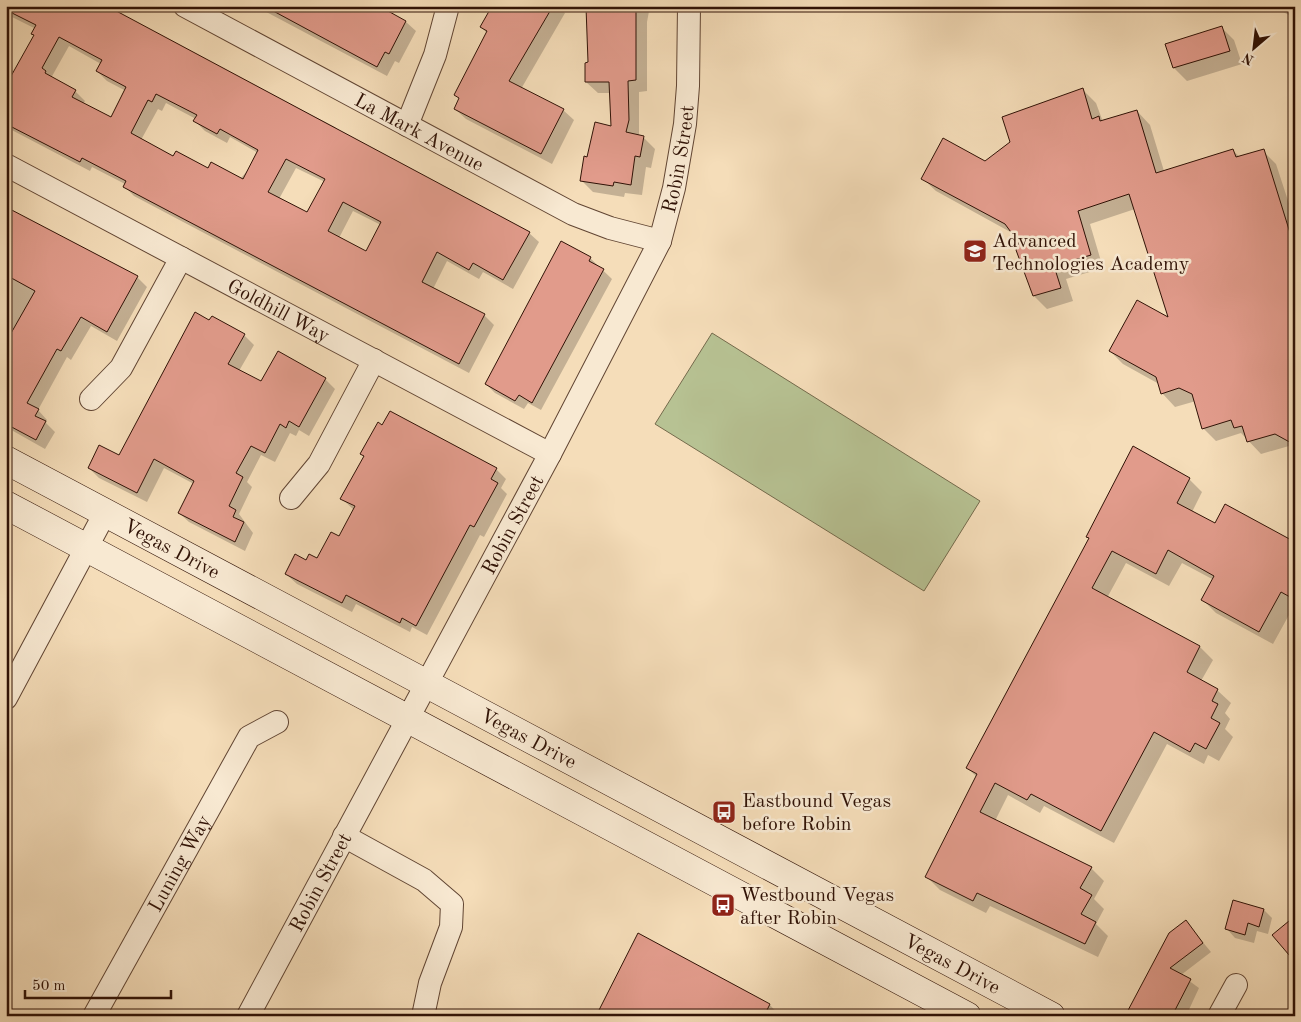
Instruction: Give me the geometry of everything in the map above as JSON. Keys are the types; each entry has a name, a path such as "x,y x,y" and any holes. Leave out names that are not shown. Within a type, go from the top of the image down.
{"main road":[{"name":"Vegas Drive","path":"6,460 1051,1016"},
{"name":"Vegas Drive","path":"6,505 967,1016"},
{"path":"826,941 843,905"}],"street":[{"name":"La Mark Avenue","path":"185,6 573,214 610,228 660,241"},
{"path":"407,125 435,55 448,6"},
{"name":"Robin Street","path":"248,1016 550,454 660,241 674,188 685,124 688,86 688,6"},
{"name":"Goldhill Way","path":"6,165 550,454"},
{"path":"91,399 121,368 181,258"},
{"path":"290,498 319,464 374,360"},
{"path":"6,698 105,513"},
{"name":"Luning Way","path":"94,1016 249,737 277,722"},
{"path":"344,836 424,880 452,904 451,927 430,983 423,1016"},
{"path":"1219,1016 1236,985"}],"green space":[{"path":"712,333 980,501 924,591 655,424"}],"building":[{"path":"6,6 107,6 530,232 503,280 473,263 469,270 437,252 422,282 485,314 459,364 123,187 126,181 82,158 80,162 6,124 6,85 34,35 31,34 36,25 6,10","holes":["59,37 102,60 96,71 126,87 111,117 72,97 76,90 45,73 46,71 42,68","156,94 197,115 193,121 217,134 220,129 258,150 243,179 211,162 208,168 176,151 173,156 131,133 148,100 152,102","286,159 325,179 307,212 268,192","343,202 381,222 366,251 328,231"]},
{"path":"264,6 379,6 406,21 389,54 385,52 377,67"},
{"path":"492,6 553,6 509,81 564,109 541,154 454,109 459,98 454,95 487,31 480,27"},
{"path":"636,6 636,80 628,81 629,120 626,132 644,136 640,157 635,156 631,185 614,182 613,186 580,181 584,156 587,157 595,122 611,126 609,82 585,82 585,63 588,62 586,7"},
{"path":"1222,26 1230,51 1173,68 1165,44"},
{"path":"1083,88 1092,119 1099,116 1100,121 1137,110 1156,173 1233,149 1236,157 1264,149 1295,249 1295,445 1275,434 1247,442 1242,426 1234,428 1231,420 1202,429 1192,394 1179,388 1161,394 1156,377 1109,351 1137,300 1168,317 1129,194 1078,211 1091,255 1054,266 1061,288 1033,296 1016,250 1019,243 1005,224 921,179 943,138 985,161 1010,142 1002,117"},
{"path":"6,207 138,276 107,332 81,317 61,351 57,349 27,403 39,409 35,416 46,421 36,440 6,424 6,342 35,291 6,275"},
{"path":"561,241 591,257 589,261 604,269 532,403 519,395 515,401 485,384"},
{"path":"195,312 209,320 212,316 245,334 228,364 261,381 278,351 326,378 299,427 289,421 286,428 280,424 265,453 251,446 236,473 243,477 229,506 236,510 233,517 244,522 235,542 178,513 194,481 154,459 137,493 88,468 99,445 119,455"},
{"path":"390,411 497,468 491,479 498,483 474,527 470,525 416,626 402,618 400,623 346,595 342,603 285,574 295,554 306,560 309,554 317,558 331,532 339,536 355,506 340,499 364,456 360,454 378,422 382,425"},
{"path":"1133,446 1190,478 1177,503 1215,523 1225,504 1295,542 1295,588 1290,597 1281,592 1259,632 1201,600 1214,576 1168,550 1156,574 1112,551 1092,588 1200,646 1187,672 1218,689 1212,701 1218,704 1211,718 1220,723 1206,749 1195,743 1190,752 1154,732 1101,831 1031,794 1027,800 995,783 980,812 1092,867 1080,888 1092,895 1081,914 1096,922 1085,944 977,893 973,901 925,877 977,774 966,768 1089,538 1086,537"},
{"path":"1233,900 1264,909 1259,927 1248,923 1245,935 1225,929"},
{"path":"1295,916 1295,962 1272,935"},
{"path":"1186,920 1203,943 1170,968 1191,979 1172,1016 1125,1016 1169,933"},
{"path":"638,933 770,1004 764,1016 596,1016"}],"place":[{"name":"Advanced Technologies Academy","path":"975,251"},
{"name":"Eastbound Vegas before Robin","path":"724,812"},
{"name":"Westbound Vegas after Robin","path":"723,905"}]}
